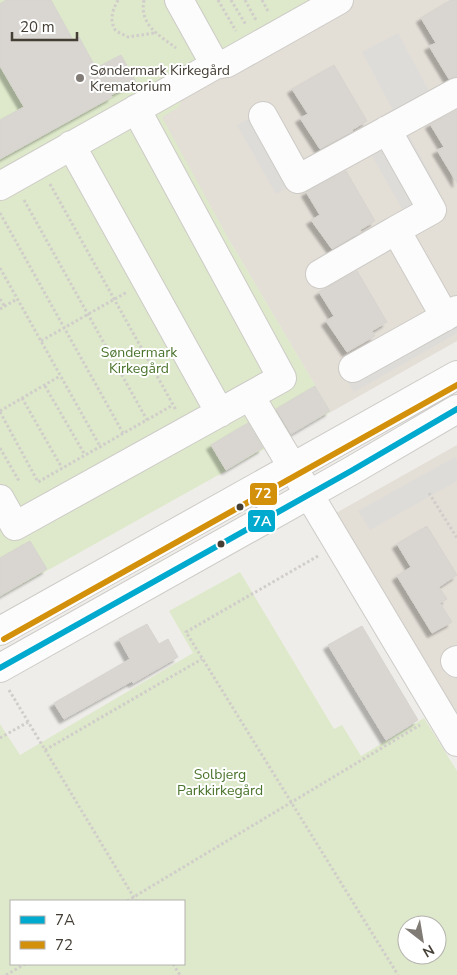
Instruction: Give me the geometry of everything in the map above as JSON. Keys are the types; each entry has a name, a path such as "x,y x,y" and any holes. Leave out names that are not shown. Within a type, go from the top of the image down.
{"street":[{"path":"179,0 215,65"},
{"path":"6,182 215,65 227,63 339,0"},
{"path":"262,116 298,178 457,92"},
{"path":"11,494 15,526 282,378 136,110"},
{"path":"320,274 432,210 387,130"},
{"path":"71,145 220,413"},
{"path":"353,368 451,313 396,230"},
{"path":"0,631 457,375"},
{"path":"250,396 457,742"},
{"path":"2,676 309,494 457,409"}],"path":[{"path":"118,0 112,16 112,23 116,31 128,36 155,33"},
{"path":"144,0 143,12 146,22 155,33 180,52 183,57 183,69 189,80"},
{"path":"218,0 239,36"},
{"path":"231,0 249,30"},
{"path":"245,0 259,25"},
{"path":"38,164 173,405 38,482 0,412 60,376"},
{"path":"6,182 87,314 147,420"},
{"path":"0,213 123,433"},
{"path":"0,268 113,471"},
{"path":"40,341 146,281"},
{"path":"0,299 4,306"},
{"path":"0,309 17,299"},
{"path":"45,386 85,455"},
{"path":"22,398 62,468"},
{"path":"0,448 11,494"},
{"path":"429,493 457,538"},
{"path":"338,544 186,632 398,975"},
{"path":"45,750 202,659"},
{"path":"2,676 135,900"},
{"path":"128,900 440,713"},
{"path":"0,738 28,722"},
{"path":"6,975 23,965"}],"shaded area":[{"path":"355,0 457,0 457,341 331,412 228,238 161,117 178,107 182,98"},
{"path":"398,33 430,93 394,112 362,52"},
{"path":"269,107 309,176 276,194 237,125"},
{"path":"408,134 440,192 404,212 371,154"},
{"path":"457,298 457,333 354,392 339,366"},
{"path":"457,445 457,714 336,513"},
{"path":"455,457 457,462 457,481 370,530 358,511"}],"green space":[{"name":"Søndermark Kirkegård","path":"0,0 355,0 182,98 179,107 162,117 228,238 331,412 0,597"},
{"name":"Solbjerg Parkkirkegård","path":"240,572 334,729 342,725 361,756 424,718 457,771 457,975 0,975 0,724 20,755 193,653 169,611"}],"building":[{"name":"Søndermark Kirkegård Krematorium","path":"6,0 51,0 73,40 79,37 96,68 121,55 136,82 0,159 0,120 24,107 0,66 0,4"},
{"path":"451,0 457,0 457,76 449,79 429,46 436,43 421,18"},
{"path":"334,65 367,121 320,149 300,118 308,114 292,89"},
{"path":"457,110 457,183 437,150 444,147 430,124"},
{"path":"346,171 375,221 360,230 361,232 332,249 311,220 320,215 306,192"},
{"path":"357,271 387,322 372,331 375,336 347,352 326,321 334,316 319,292"},
{"path":"315,386 330,411 291,434 276,409"},
{"path":"248,423 263,448 226,470 211,445"},
{"path":"427,526 457,575 439,587 447,599 440,603 452,622 432,633 397,576 411,567 397,544"},
{"path":"30,541 47,569 0,596 0,558"},
{"path":"147,624 159,644 168,639 178,657 64,719 54,703 130,659 119,639"},
{"path":"362,626 418,720 386,740 328,645"}],"transit line":[{"name":"72","path":"4,639 457,385"},
{"name":"7A","path":"0,668 351,471 457,409"}],"place":[{"name":"Søndermark Kirkegård Krematorium","path":"80,78"}]}
